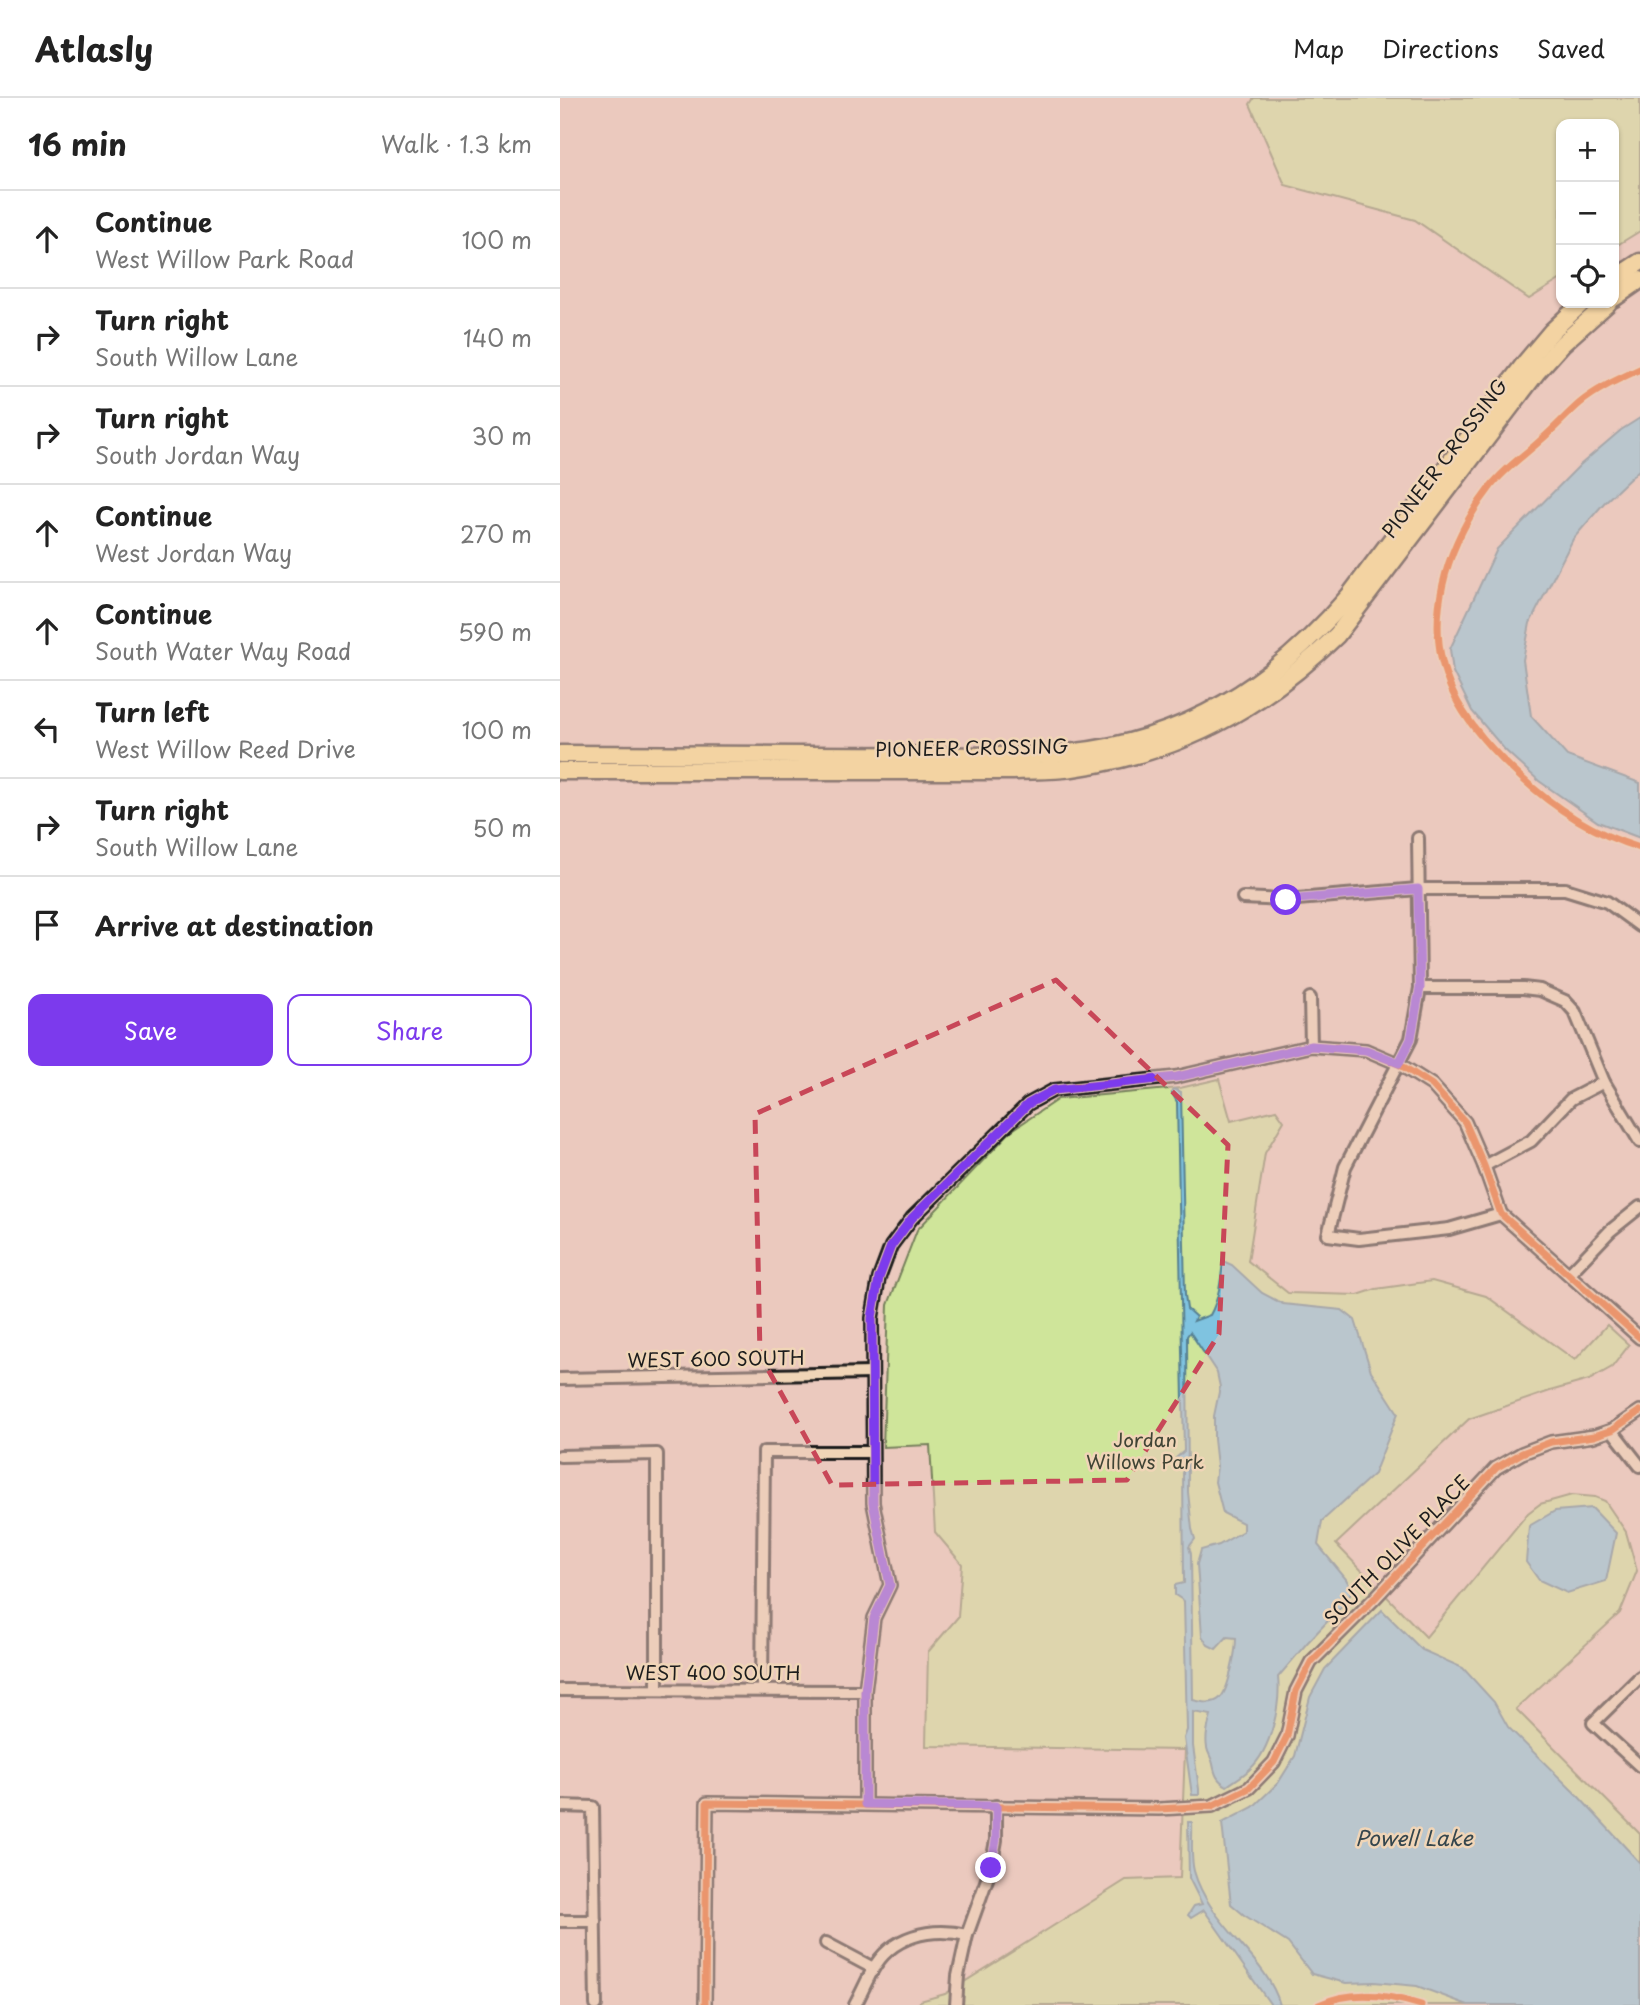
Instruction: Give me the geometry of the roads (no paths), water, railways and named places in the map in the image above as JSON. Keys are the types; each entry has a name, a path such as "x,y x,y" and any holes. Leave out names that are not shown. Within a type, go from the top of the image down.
{"highway":[{"path":"1619,276 1640,262"},
{"path":"1619,294 1640,279"},
{"name":"PIONEER CROSSING","path":"560,754 1068,753 1152,735 1189,721 1224,704 1273,672 1326,623 1525,363 1552,331 1577,308"},
{"name":"PIONEER CROSSING","path":"560,771 1070,769 1135,755 1196,735 1282,684 1337,635 1537,372 1562,344 1602,308"}],"street":[{"path":"1418,838 1420,988 1411,1039 1345,1167 1328,1235 1359,1239 1449,1230 1501,1214"},
{"path":"1243,898 1286,900 1418,889 1565,889 1607,902 1640,926"},
{"path":"1420,988 1540,990 1565,1001 1575,1012 1604,1082 1640,1142"},
{"path":"1310,998 1311,1046"},
{"path":"865,1804 865,1691 874,1618 890,1585 873,1503 872,1318 879,1278 891,1246 912,1218 1028,1104 1054,1090 1177,1077 1311,1046 1366,1050 1399,1063 1432,1085 1465,1122 1501,1214 1640,1338"},
{"path":"1484,1166 1531,1141 1571,1099 1604,1082"},
{"path":"1569,1274 1610,1231 1640,1207"},
{"name":"WEST 600 SOUTH","path":"560,1379 872,1373"},
{"name":"SOUTH OLIVE PLACE","path":"996,1806 1159,1809 1212,1806 1249,1788 1274,1762 1287,1736 1296,1691 1311,1662 1375,1598 1496,1468 1522,1453 1551,1442 1594,1436 1612,1430 1640,1411"},
{"path":"1612,1430 1640,1466"},
{"path":"762,1689 764,1452 872,1452"},
{"path":"560,1456 657,1454 657,1690"},
{"path":"1640,1677 1593,1723 1640,1766"},
{"name":"WEST 400 SOUTH","path":"560,1690 865,1691"},
{"path":"705,2005 707,1803 996,1806 996,1840 991,1868 967,1935 958,1976 956,2005"},
{"path":"560,1806 593,1807 596,2005"},
{"path":"560,1921 595,1921"},
{"path":"855,2005 873,1968 891,1949 909,1937 942,1930 967,1935"},
{"path":"826,1943 873,1968"}],"water":[{"path":"1640,418 1640,469 1604,503 1573,539 1530,623 1523,660 1531,716 1567,756 1640,783 1640,838 1598,822 1539,781 1505,750 1472,711 1453,672 1450,649 1497,549 1580,465 1621,430"},
{"path":"1174,1089 1181,1092 1185,1295 1187,1309 1196,1317 1194,1321 1210,1315 1213,1309 1223,1261 1232,1265 1262,1293 1283,1304 1342,1310 1355,1320 1371,1371 1398,1413 1374,1474 1322,1521 1318,1545 1352,1590 1346,1602 1278,1677 1276,1713 1264,1751 1250,1769 1227,1786 1217,1777 1207,1748 1211,1715 1193,1712 1193,1746 1199,1795 1192,1795 1184,1738 1187,1730 1184,1601 1175,1595 1175,1585 1184,1583 1183,1470 1176,1463 1176,1458 1184,1451 1177,1102 1172,1093","holes":["1190,1332 1217,1373 1220,1387 1214,1416 1217,1466 1215,1482 1223,1513 1243,1523 1243,1531 1219,1545 1201,1550 1197,1564 1202,1636 1208,1645 1216,1649 1227,1637 1236,1638 1229,1679 1223,1694 1214,1702 1207,1702 1193,1700 1189,1547 1195,1539 1188,1492 1187,1336"]},
{"path":"1592,1508 1616,1533 1606,1581 1567,1593 1539,1580 1526,1562 1529,1526 1555,1511"},
{"name":"Powell Lake","path":"1382,1610 1422,1650 1463,1668 1494,1702 1508,1727 1579,1797 1640,1863 1640,2005 1468,2005 1417,1986 1374,1982 1346,1983 1312,1974 1288,1943 1231,1904 1222,1823 1253,1807 1278,1783 1295,1756 1310,1697 1325,1669"},
{"path":"1188,1822 1192,1822 1193,1865 1201,1890 1224,1925 1263,1972 1280,2005 1271,2005 1204,1910 1191,1918 1188,1915 1194,1906 1202,1904 1189,1878"}],"park label":[{"name":"Jordan Willows Park","path":"1145,1451"}]}
